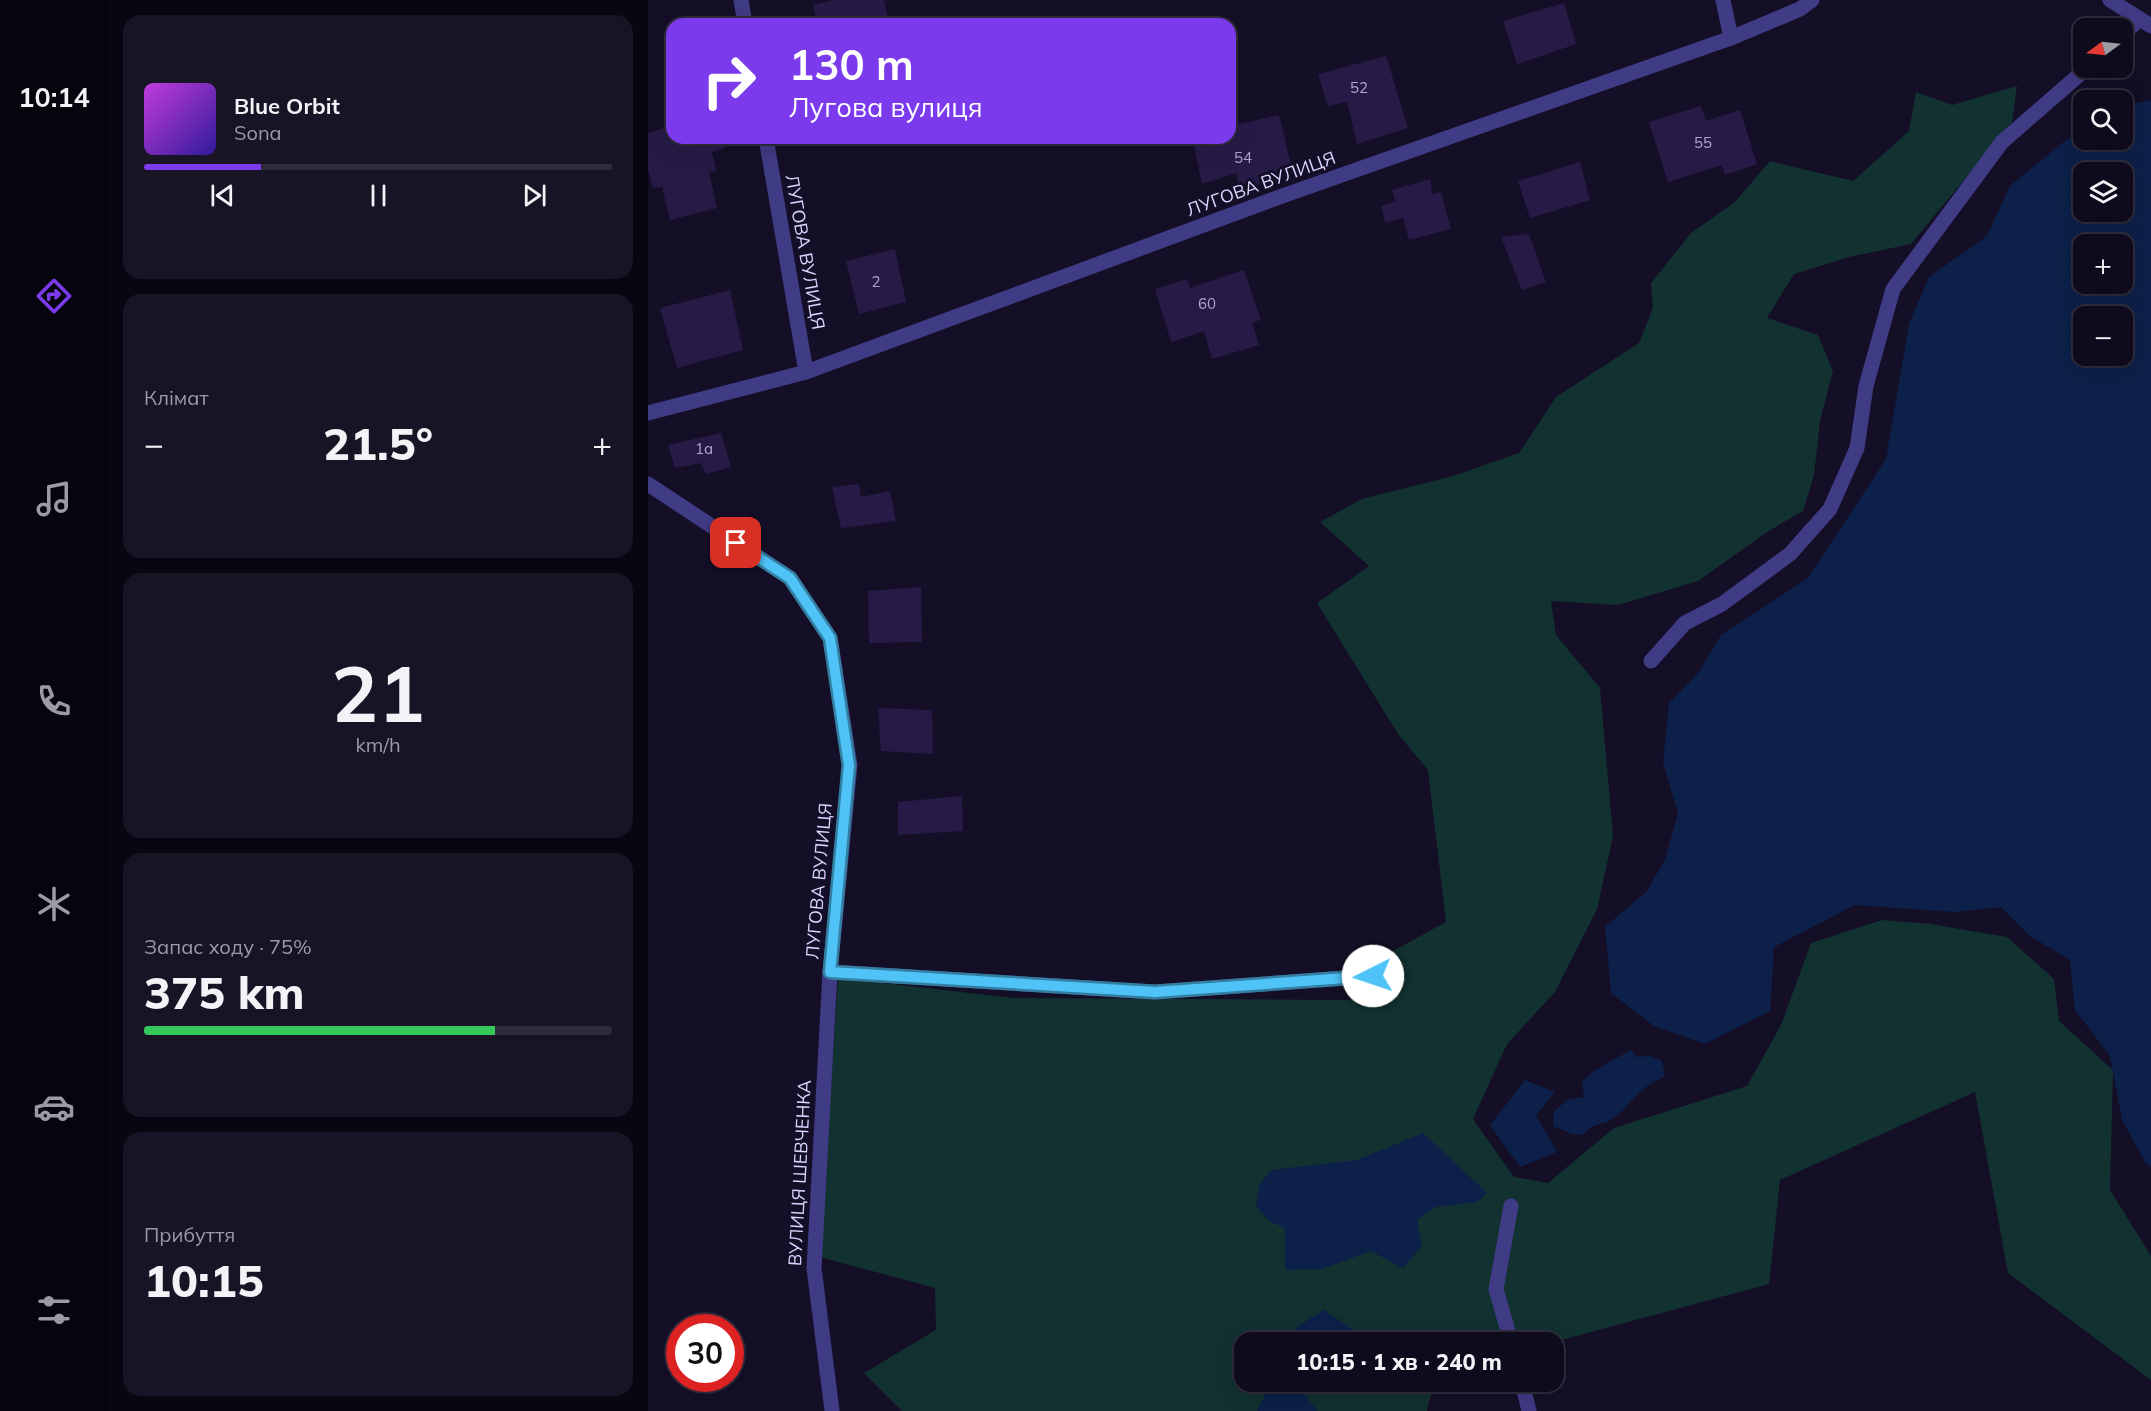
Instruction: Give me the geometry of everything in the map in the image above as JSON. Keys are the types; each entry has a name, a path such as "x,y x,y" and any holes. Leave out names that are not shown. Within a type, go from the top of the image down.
{"street":[{"path":"741,0 744,18"},
{"path":"1724,0 1731,38"},
{"name":"ЛУГОВА ВУЛИЦЯ","path":"648,413 806,372 1286,195 1731,38 1800,9 1812,0"},
{"path":"2110,0 2145,23"},
{"path":"1651,660 1685,623 1722,604 1790,555 1830,509 1857,448 1866,386 1893,289 2002,142 2076,78"},
{"name":"ЛУГОВА ВУЛИЦЯ","path":"767,144 806,372"},
{"name":"ЛУГОВА ВУЛИЦЯ","path":"648,484 790,578 830,638 849,765 830,972 1155,992 1373,976"},
{"name":"ВУЛИЦЯ ШЕВЧЕНКА","path":"830,972 814,1268 832,1411"},
{"path":"1508,1332 1496,1289 1511,1206"},
{"path":"1524,1392 1529,1411"}],"green space":[{"path":"2017,86 2012,122 1911,244 1849,257 1794,274 1767,318 1818,335 1833,371 1820,421 1814,475 1803,511 1767,532 1698,581 1618,605 1551,601 1556,635 1600,688 1613,836 1597,909 1555,992 1507,1044 1473,1119 1514,1177 1548,1183 1614,1128 1747,1086 1781,1025 1811,943 1882,920 1931,924 2007,937 2054,979 2059,1021 2113,1070 2110,1190 2151,1256 2151,1380 2008,1273 1975,1092 1780,1180 1769,1284 1564,1339 1564,1332 1234,1332 1234,1392 1432,1392 1427,1411 902,1411 864,1373 936,1330 935,1288 820,1257 838,978 1014,998 1356,1000 1393,951 1446,922 1428,770 1398,734 1317,603 1369,566 1320,522 1362,499 1450,477 1519,453 1556,397 1639,343 1653,308 1651,283 1691,233 1735,202 1770,161 1853,181 1909,131 1916,92 1952,105"}],"water":[{"path":"2151,100 2151,1167 2146,1164 2122,1120 2110,1056 2075,1010 2070,960 2030,936 2001,907 1956,912 1855,905 1774,947 1770,1011 1705,1044 1654,1026 1611,993 1605,927 1646,892 1665,860 1678,813 1663,762 1669,703 1699,672 1721,635 1808,578 1886,459 1909,324 1929,277 1987,236 2010,186 2073,134 2073,150 2133,150 2133,104"},
{"path":"1631,1050 1636,1057 1650,1056 1662,1061 1665,1077 1641,1091 1612,1119 1595,1125 1583,1135 1572,1134 1553,1126 1554,1111 1568,1100 1584,1097 1582,1082 1595,1070"},
{"path":"1525,1080 1555,1092 1536,1115 1557,1152 1520,1167 1490,1125"},
{"path":"1423,1133 1487,1193 1477,1202 1436,1207 1417,1220 1422,1246 1403,1268 1371,1251 1322,1269 1285,1270 1285,1228 1269,1221 1256,1206 1260,1184 1271,1170 1357,1160"},
{"path":"1324,1310 1355,1331 1294,1332 1297,1327"},
{"path":"1266,1392 1307,1392 1306,1396 1317,1411 1257,1411"}],"building":[{"path":"833,0 884,0 888,18 816,18 813,5"},
{"path":"1564,3 1576,44 1517,64 1503,21"},
{"path":"1386,56 1408,128 1357,144 1347,101 1328,107 1318,74"},
{"path":"1701,106 1706,121 1740,110 1757,164 1725,175 1722,165 1668,182 1649,122"},
{"path":"1279,115 1293,173 1240,190 1236,173 1202,184 1193,144 1236,144 1236,125"},
{"path":"666,127 666,144 724,144 725,148 712,152 716,171 709,172 717,208 670,220 662,187 653,188 648,170 648,133"},
{"path":"1580,162 1590,200 1530,218 1518,181"},
{"path":"1430,179 1432,194 1441,192 1451,229 1409,240 1403,218 1385,223 1381,206 1395,201 1392,190"},
{"path":"1529,234 1546,282 1522,290 1501,237"},
{"path":"895,249 906,302 859,314 846,261"},
{"path":"1244,270 1261,320 1252,322 1259,345 1212,359 1204,331 1171,342 1155,289 1187,279 1190,288"},
{"path":"730,290 743,350 677,368 660,308"},
{"path":"721,433 731,467 706,474 700,463 675,468 668,445"},
{"path":"859,484 861,497 890,491 896,521 841,528 832,487"},
{"path":"921,587 922,642 869,643 868,591"},
{"path":"878,708 932,710 933,754 881,751"},
{"path":"962,796 963,831 898,835 898,802"}],"route":[{"path":"736,543 790,578 830,638 849,765 830,972 1155,992 1373,976"}]}
